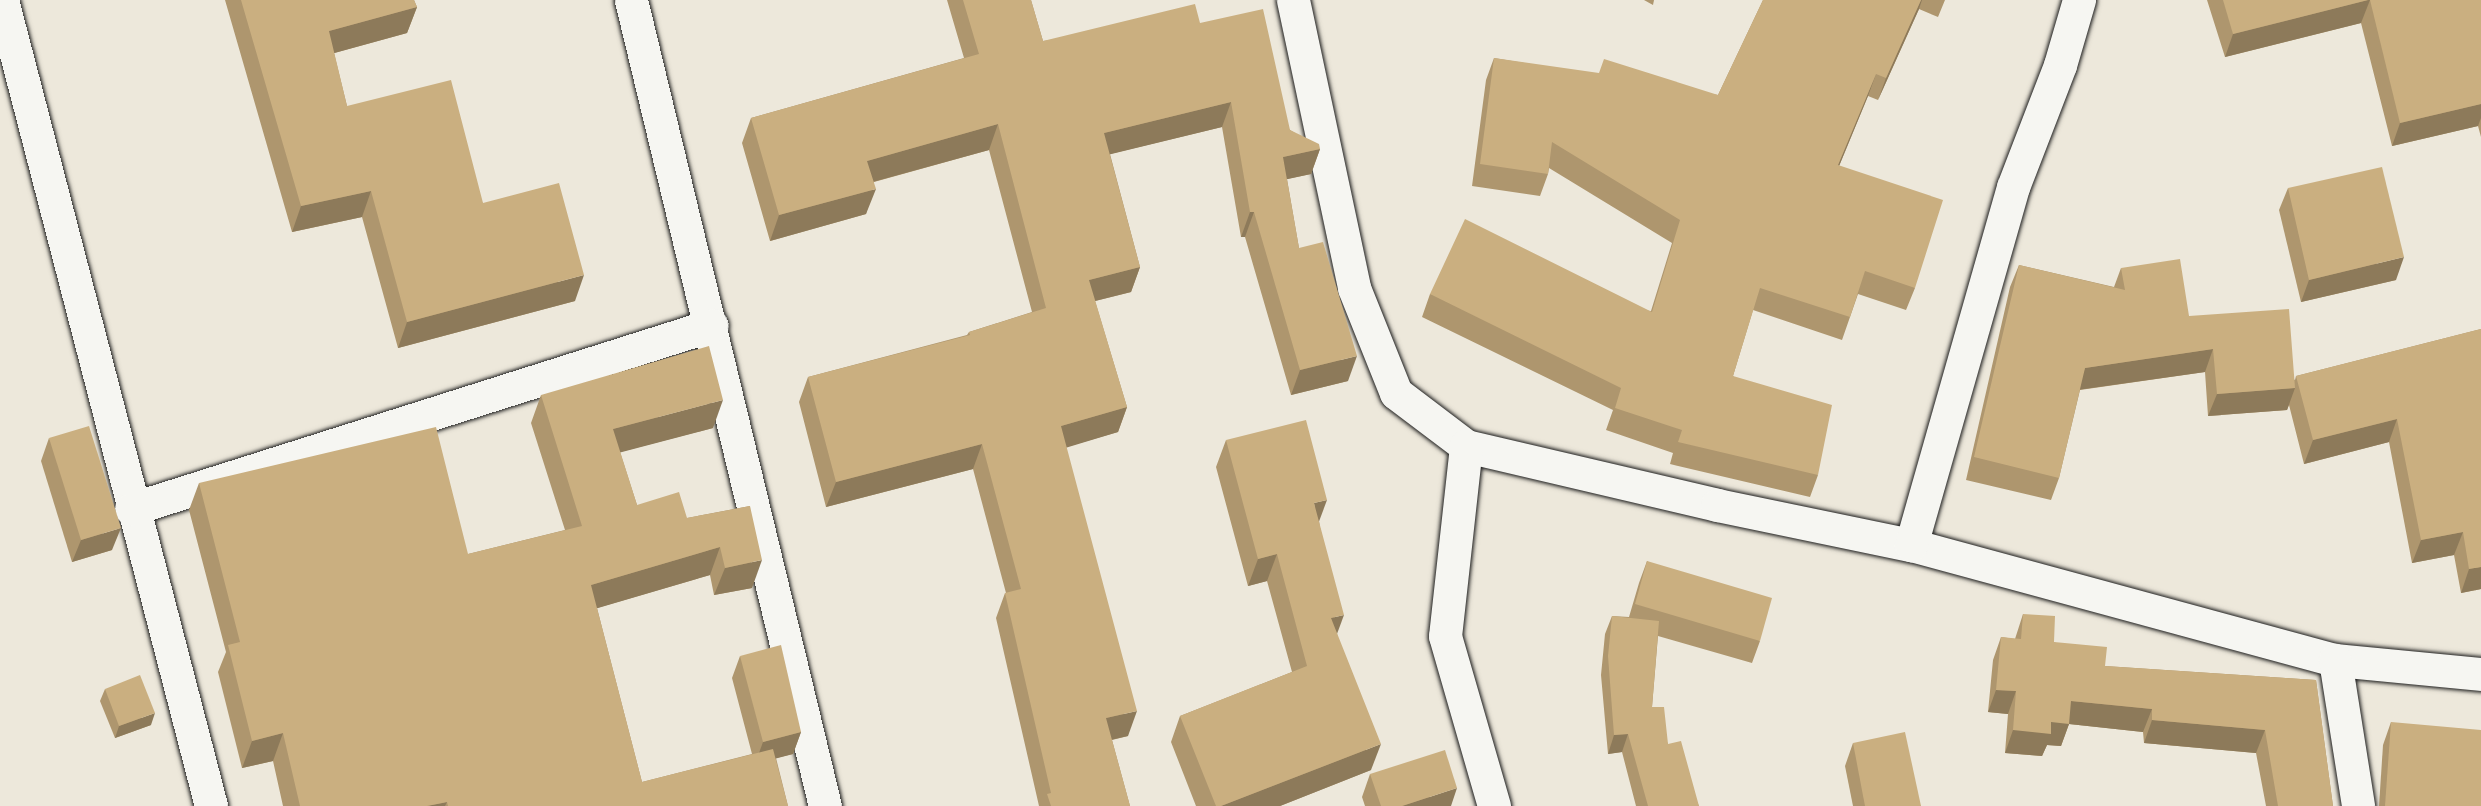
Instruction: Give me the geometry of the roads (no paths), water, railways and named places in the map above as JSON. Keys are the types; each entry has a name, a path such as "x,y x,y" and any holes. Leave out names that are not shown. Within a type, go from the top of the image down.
{"street":[{"path":"2,0 131,509 211,806"},
{"path":"632,0 712,325 825,806"},
{"path":"1293,0 1354,288 1396,393 1466,446 1717,505 1911,545 2335,660 2481,674"},
{"path":"1911,545 2013,187 2060,65 2079,0"},
{"path":"131,509 712,325"},
{"path":"1466,446 1445,636 1494,806"},
{"path":"2335,660 2358,806"}]}
